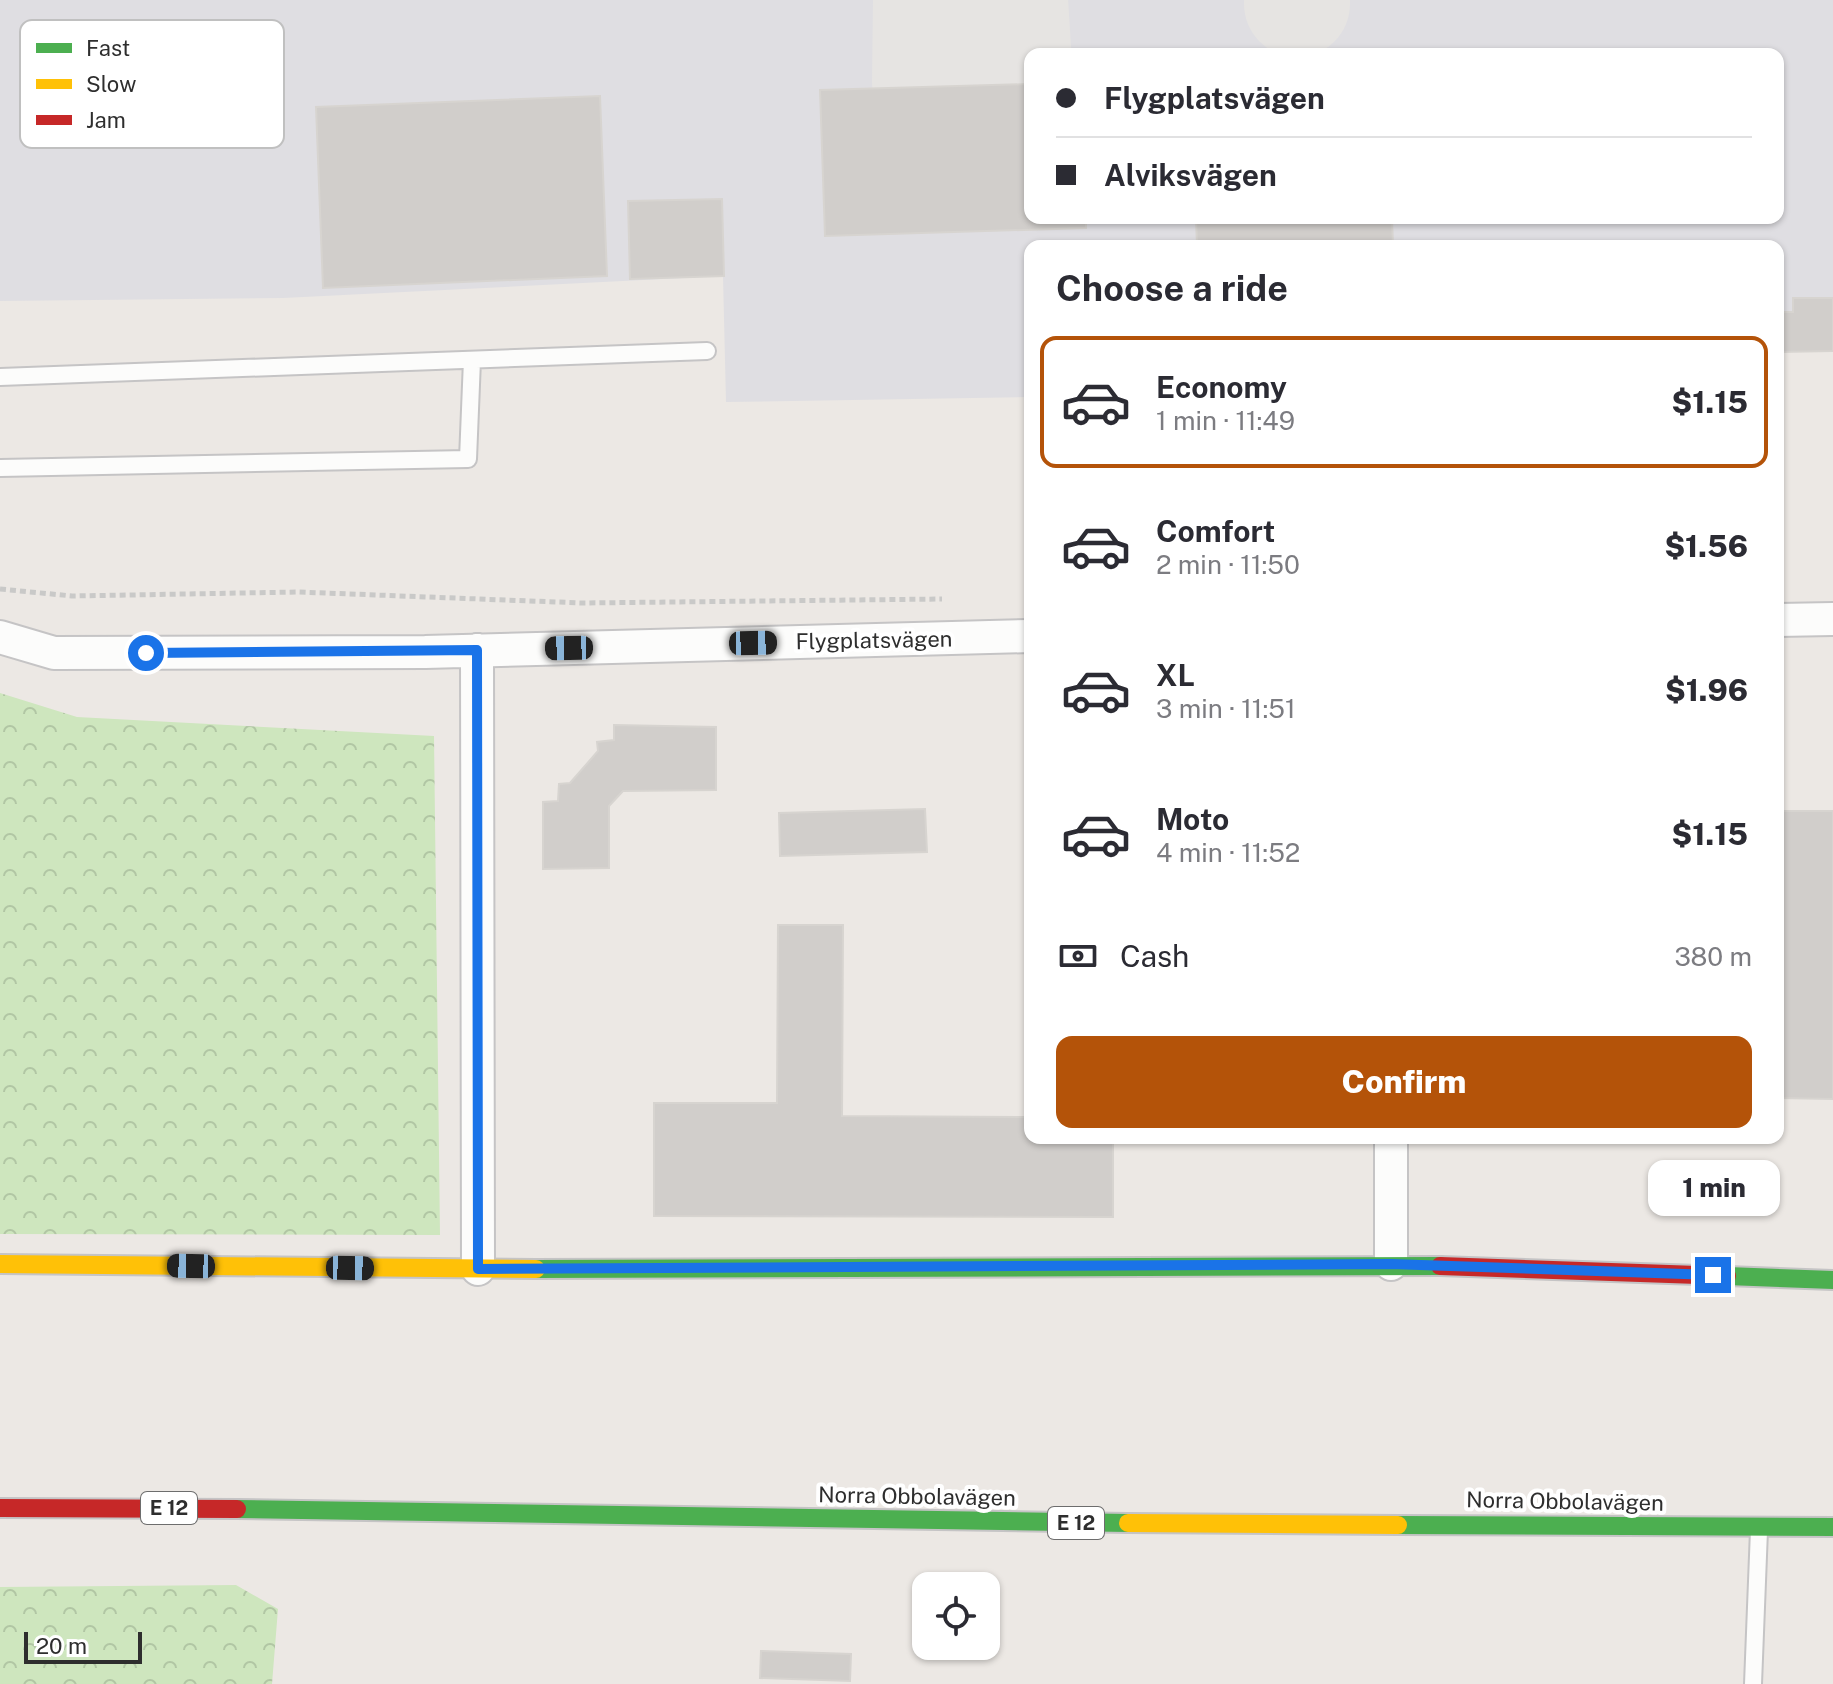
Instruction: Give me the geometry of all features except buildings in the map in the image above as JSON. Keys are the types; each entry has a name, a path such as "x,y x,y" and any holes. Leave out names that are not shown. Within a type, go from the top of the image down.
{"main road":[{"path":"0,1264 478,1269 1391,1264 1833,1280"},
{"name":"Norra Obbolavägen","path":"0,1508 355,1510 1134,1523 1833,1527"}],"street":[{"path":"1784,620 1833,619"},
{"name":"Flygplatsvägen","path":"0,637 54,653 477,650 1024,636"},
{"path":"477,650 478,1269"},
{"path":"1391,1144 1391,1264"}],"lane":[{"path":"0,377 707,351"},
{"path":"0,468 468,459 472,360"},
{"path":"1753,1684 1759,1528"}],"path":[{"path":"0,589 72,596 299,592 582,603 950,599"}],"shaded area":[{"path":"0,0 1833,0 1833,351 1784,352 1784,240 1024,240 1024,397 726,402 723,276 283,298 0,301"}],"green space":[{"path":"0,693 77,717 434,736 440,1235 0,1234"},
{"path":"236,1585 278,1609 272,1684 0,1684 0,1587"}],"taxiway":[{"path":"925,82 926,0"},
{"path":"1015,0 1020,79"}],"traffic: fast":[{"path":"536,1269 1440,1266"},
{"path":"1727,1276 1833,1280"},
{"path":"237,1509 1128,1523"},
{"path":"1398,1525 1833,1527"}],"traffic: slow":[{"path":"0,1264 536,1269"},
{"path":"1128,1523 1398,1525"}],"traffic: jam":[{"path":"1440,1266 1727,1276"},
{"path":"0,1508 237,1509"}],"route":[{"path":"146,653 477,650 478,1269 1391,1264 1713,1275"}]}
